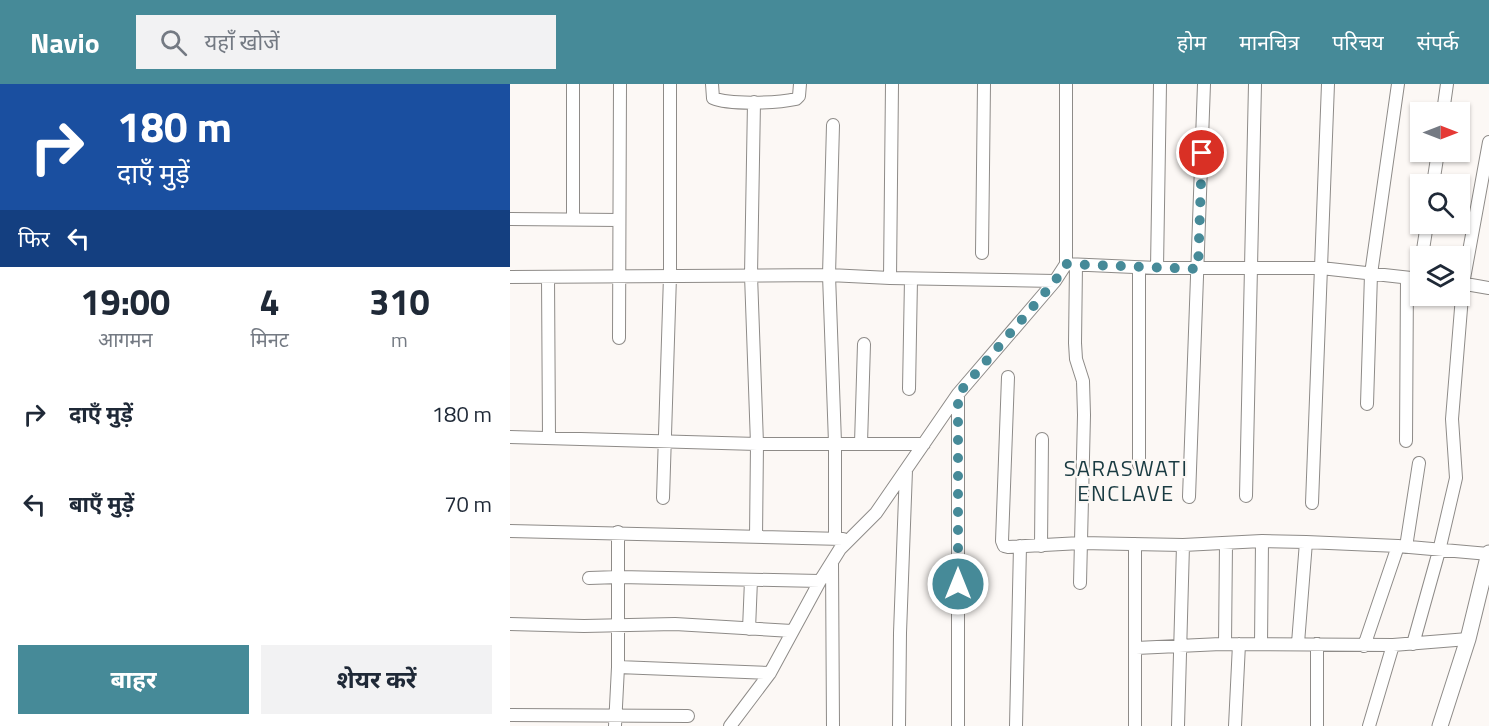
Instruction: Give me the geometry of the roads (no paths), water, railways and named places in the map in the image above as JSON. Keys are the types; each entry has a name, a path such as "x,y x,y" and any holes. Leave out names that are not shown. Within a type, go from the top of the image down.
{"street":[{"path":"573,84 573,220"},
{"path":"619,338 620,84"},
{"path":"663,498 670,276 670,84"},
{"path":"712,84 713,98 720,101 754,102 796,99 799,96 800,84"},
{"path":"890,278 892,84"},
{"path":"982,253 984,84"},
{"path":"1066,84 1075,343 1076,359 1083,381 1084,415 1080,583"},
{"path":"1157,268 1160,84"},
{"path":"1189,497 1204,84"},
{"path":"1246,496 1255,84"},
{"path":"1312,503 1328,84"},
{"path":"1367,404 1371,274 1398,84"},
{"path":"1444,102 1447,84"},
{"path":"754,102 751,275 757,444 756,537"},
{"path":"833,125 829,275 835,443 835,539"},
{"path":"1468,246 1489,142"},
{"path":"510,219 620,220"},
{"path":"1071,264 1198,269 1320,268 1410,278"},
{"path":"730,726 770,673 832,561 850,538 876,513 958,394 1071,264"},
{"path":"1138,268 1139,465"},
{"path":"510,277 829,275 911,279 1055,281"},
{"path":"548,277 549,438"},
{"path":"909,389 911,279"},
{"path":"1470,285 1489,288"},
{"path":"1406,441 1414,306"},
{"path":"1413,644 1439,551 1455,478 1452,419 1460,306"},
{"path":"861,443 864,344"},
{"path":"1008,377 1002,541 1004,546 1081,543 1183,545 1262,541 1489,553 1468,639 1440,726"},
{"path":"958,394 958,726"},
{"path":"510,436 757,444 924,444"},
{"path":"1041,546 1042,439"},
{"path":"1364,646 1402,547 1419,463"},
{"path":"899,726 906,470"},
{"path":"510,531 850,538"},
{"path":"615,721 618,667 618,532"},
{"path":"1261,644 1262,541"},
{"path":"1298,644 1306,542"},
{"path":"1135,726 1136,544"},
{"path":"1225,644 1226,544"},
{"path":"1178,726 1183,545"},
{"path":"1016,726 1020,546"},
{"path":"832,561 833,726"},
{"path":"589,578 820,581"},
{"path":"749,629 751,580"},
{"path":"510,624 675,624 792,631"},
{"path":"1136,648 1225,644 1364,646 1468,639"},
{"path":"1235,726 1239,644"},
{"path":"1317,644 1317,726"},
{"path":"1369,726 1394,645"},
{"path":"618,667 770,673"},
{"path":"510,715 615,721 688,716"}],"district":[{"name":"SARASWATI ENCLAVE","path":"1126,480"}]}
